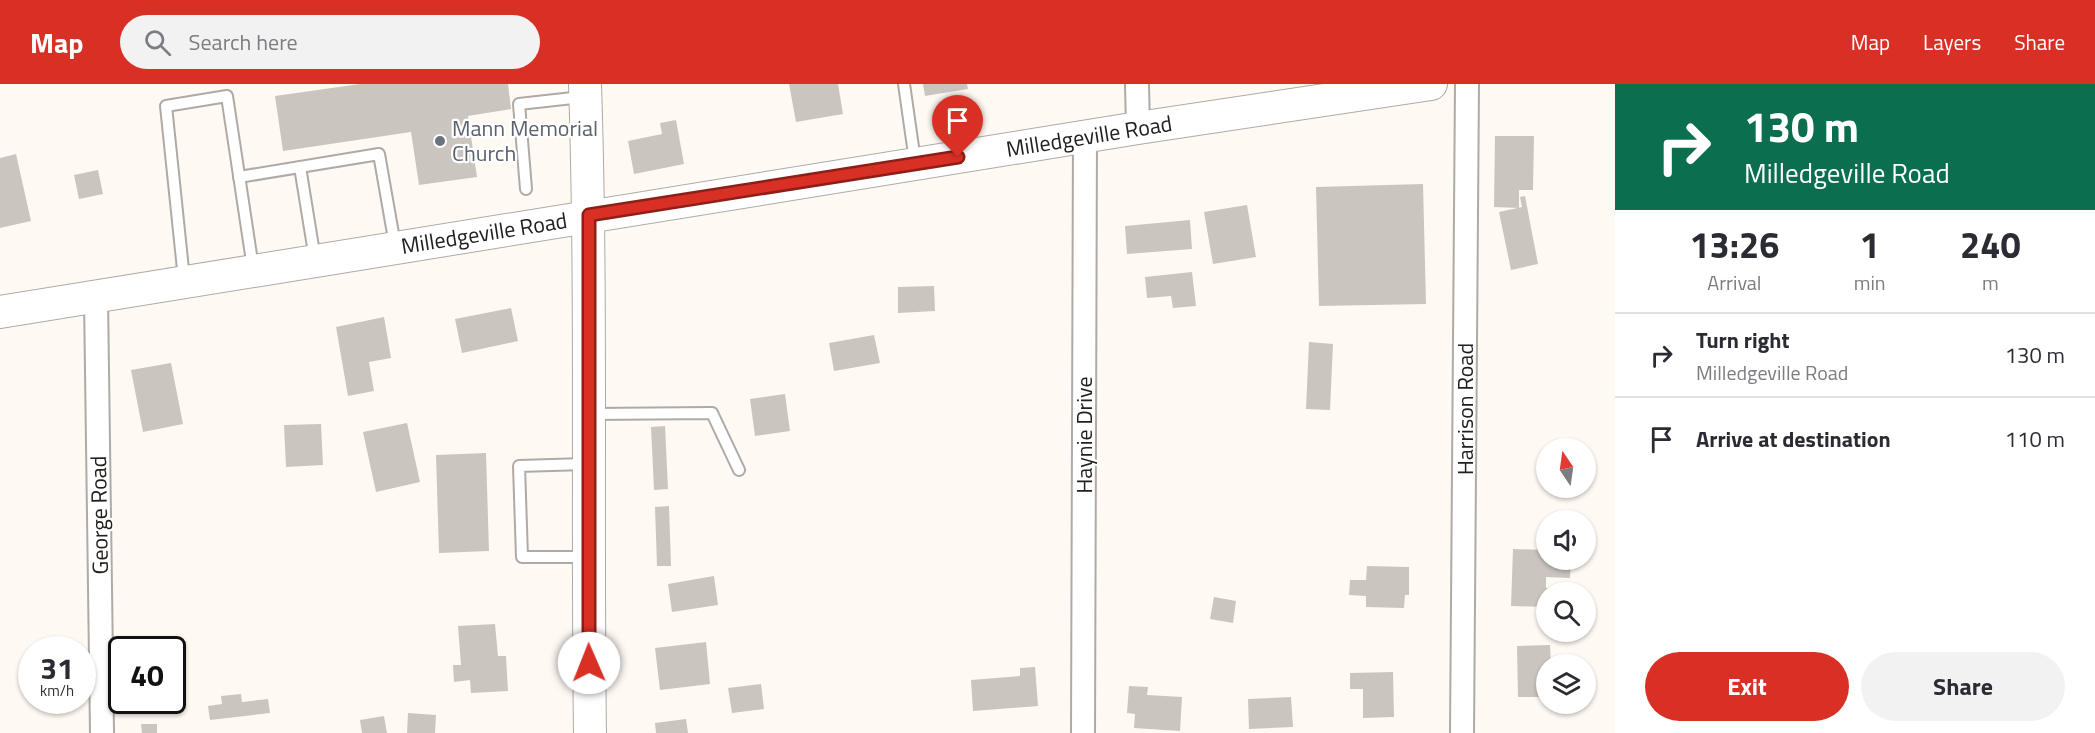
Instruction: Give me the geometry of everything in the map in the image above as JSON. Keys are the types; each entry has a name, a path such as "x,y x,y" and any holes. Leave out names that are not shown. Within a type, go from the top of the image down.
{"street":[{"path":"1137,84 1138,128"},
{"name":"Milledgeville Road","path":"0,312 589,215 1431,84"},
{"name":"Harrison Road","path":"1462,733 1467,84"},
{"path":"585,90 589,215 590,733"},
{"name":"Haynie Drive","path":"1083,733 1086,136"},
{"name":"George Road","path":"96,297 102,733"}],"lane":[{"path":"904,84 916,164"},
{"path":"526,189 519,104 585,90"},
{"path":"185,282 166,106 227,96 253,271"},
{"path":"239,177 379,154 396,248"},
{"path":"300,167 315,261"},
{"path":"589,414 712,413 739,470"},
{"path":"588,557 522,557 519,466 589,464"}],"building":[{"path":"360,84 508,84 511,109 468,116 477,177 419,185 411,132 283,151 275,96"},
{"path":"789,84 838,84 843,114 796,122"},
{"path":"923,84 967,84 968,89 925,96"},
{"path":"676,120 684,164 634,174 628,141 662,134 660,123"},
{"path":"1495,136 1534,136 1533,190 1519,190 1519,208 1494,207"},
{"path":"16,154 31,221 0,228 0,158"},
{"path":"98,170 103,194 79,199 74,175"},
{"path":"1423,184 1426,304 1319,306 1316,187"},
{"path":"1525,196 1538,264 1511,270 1499,212 1522,207 1520,197"},
{"path":"1247,205 1256,257 1213,264 1204,212"},
{"path":"1190,220 1192,249 1127,254 1125,226"},
{"path":"1192,272 1196,306 1173,308 1171,296 1147,298 1145,277"},
{"path":"934,286 935,311 898,313 898,287"},
{"path":"511,308 518,341 462,353 455,319"},
{"path":"384,317 391,358 369,362 374,391 348,396 336,327"},
{"path":"874,335 880,363 834,371 829,343"},
{"path":"1309,342 1333,344 1330,410 1306,409"},
{"path":"171,363 183,424 143,432 131,370"},
{"path":"785,394 790,431 755,436 750,399"},
{"path":"407,423 420,482 376,492 363,432"},
{"path":"321,424 323,465 286,467 284,425"},
{"path":"665,426 668,489 654,490 651,427"},
{"path":"486,453 489,551 439,553 436,455"},
{"path":"669,506 671,566 657,566 655,507"},
{"path":"1513,549 1536,550 1536,570 1570,570 1570,578 1546,577 1546,582 1536,582 1536,607 1511,606"},
{"path":"1367,566 1409,567 1409,595 1405,595 1404,608 1366,607 1366,596 1349,595 1350,580 1366,580"},
{"path":"714,576 718,605 672,612 668,584"},
{"path":"1214,597 1236,601 1233,623 1210,619"},
{"path":"495,624 498,656 506,656 508,691 471,693 470,680 454,682 453,665 461,665 458,626"},
{"path":"706,642 710,684 660,690 655,648"},
{"path":"1550,645 1550,654 1536,654 1536,697 1518,697 1517,646"},
{"path":"1035,667 1038,706 973,711 971,680 1020,676 1020,668"},
{"path":"1393,672 1394,717 1363,718 1363,689 1350,689 1350,673"},
{"path":"761,684 764,709 732,713 728,688"},
{"path":"1129,686 1148,687 1147,695 1182,697 1180,731 1134,728 1135,714 1127,713"},
{"path":"241,694 242,702 268,699 270,713 210,720 208,706 222,704 221,696"},
{"path":"1291,697 1293,727 1249,729 1248,699"},
{"path":"408,713 436,715 435,733 407,733"},
{"path":"384,716 387,733 362,733 360,720"},
{"path":"686,719 688,733 656,733 655,723"},
{"path":"141,724 157,724 157,733 142,733"}],"place":[{"name":"Mann Memorial Church","path":"440,141"}],"route":[{"path":"589,663 589,215 958,157"}]}
